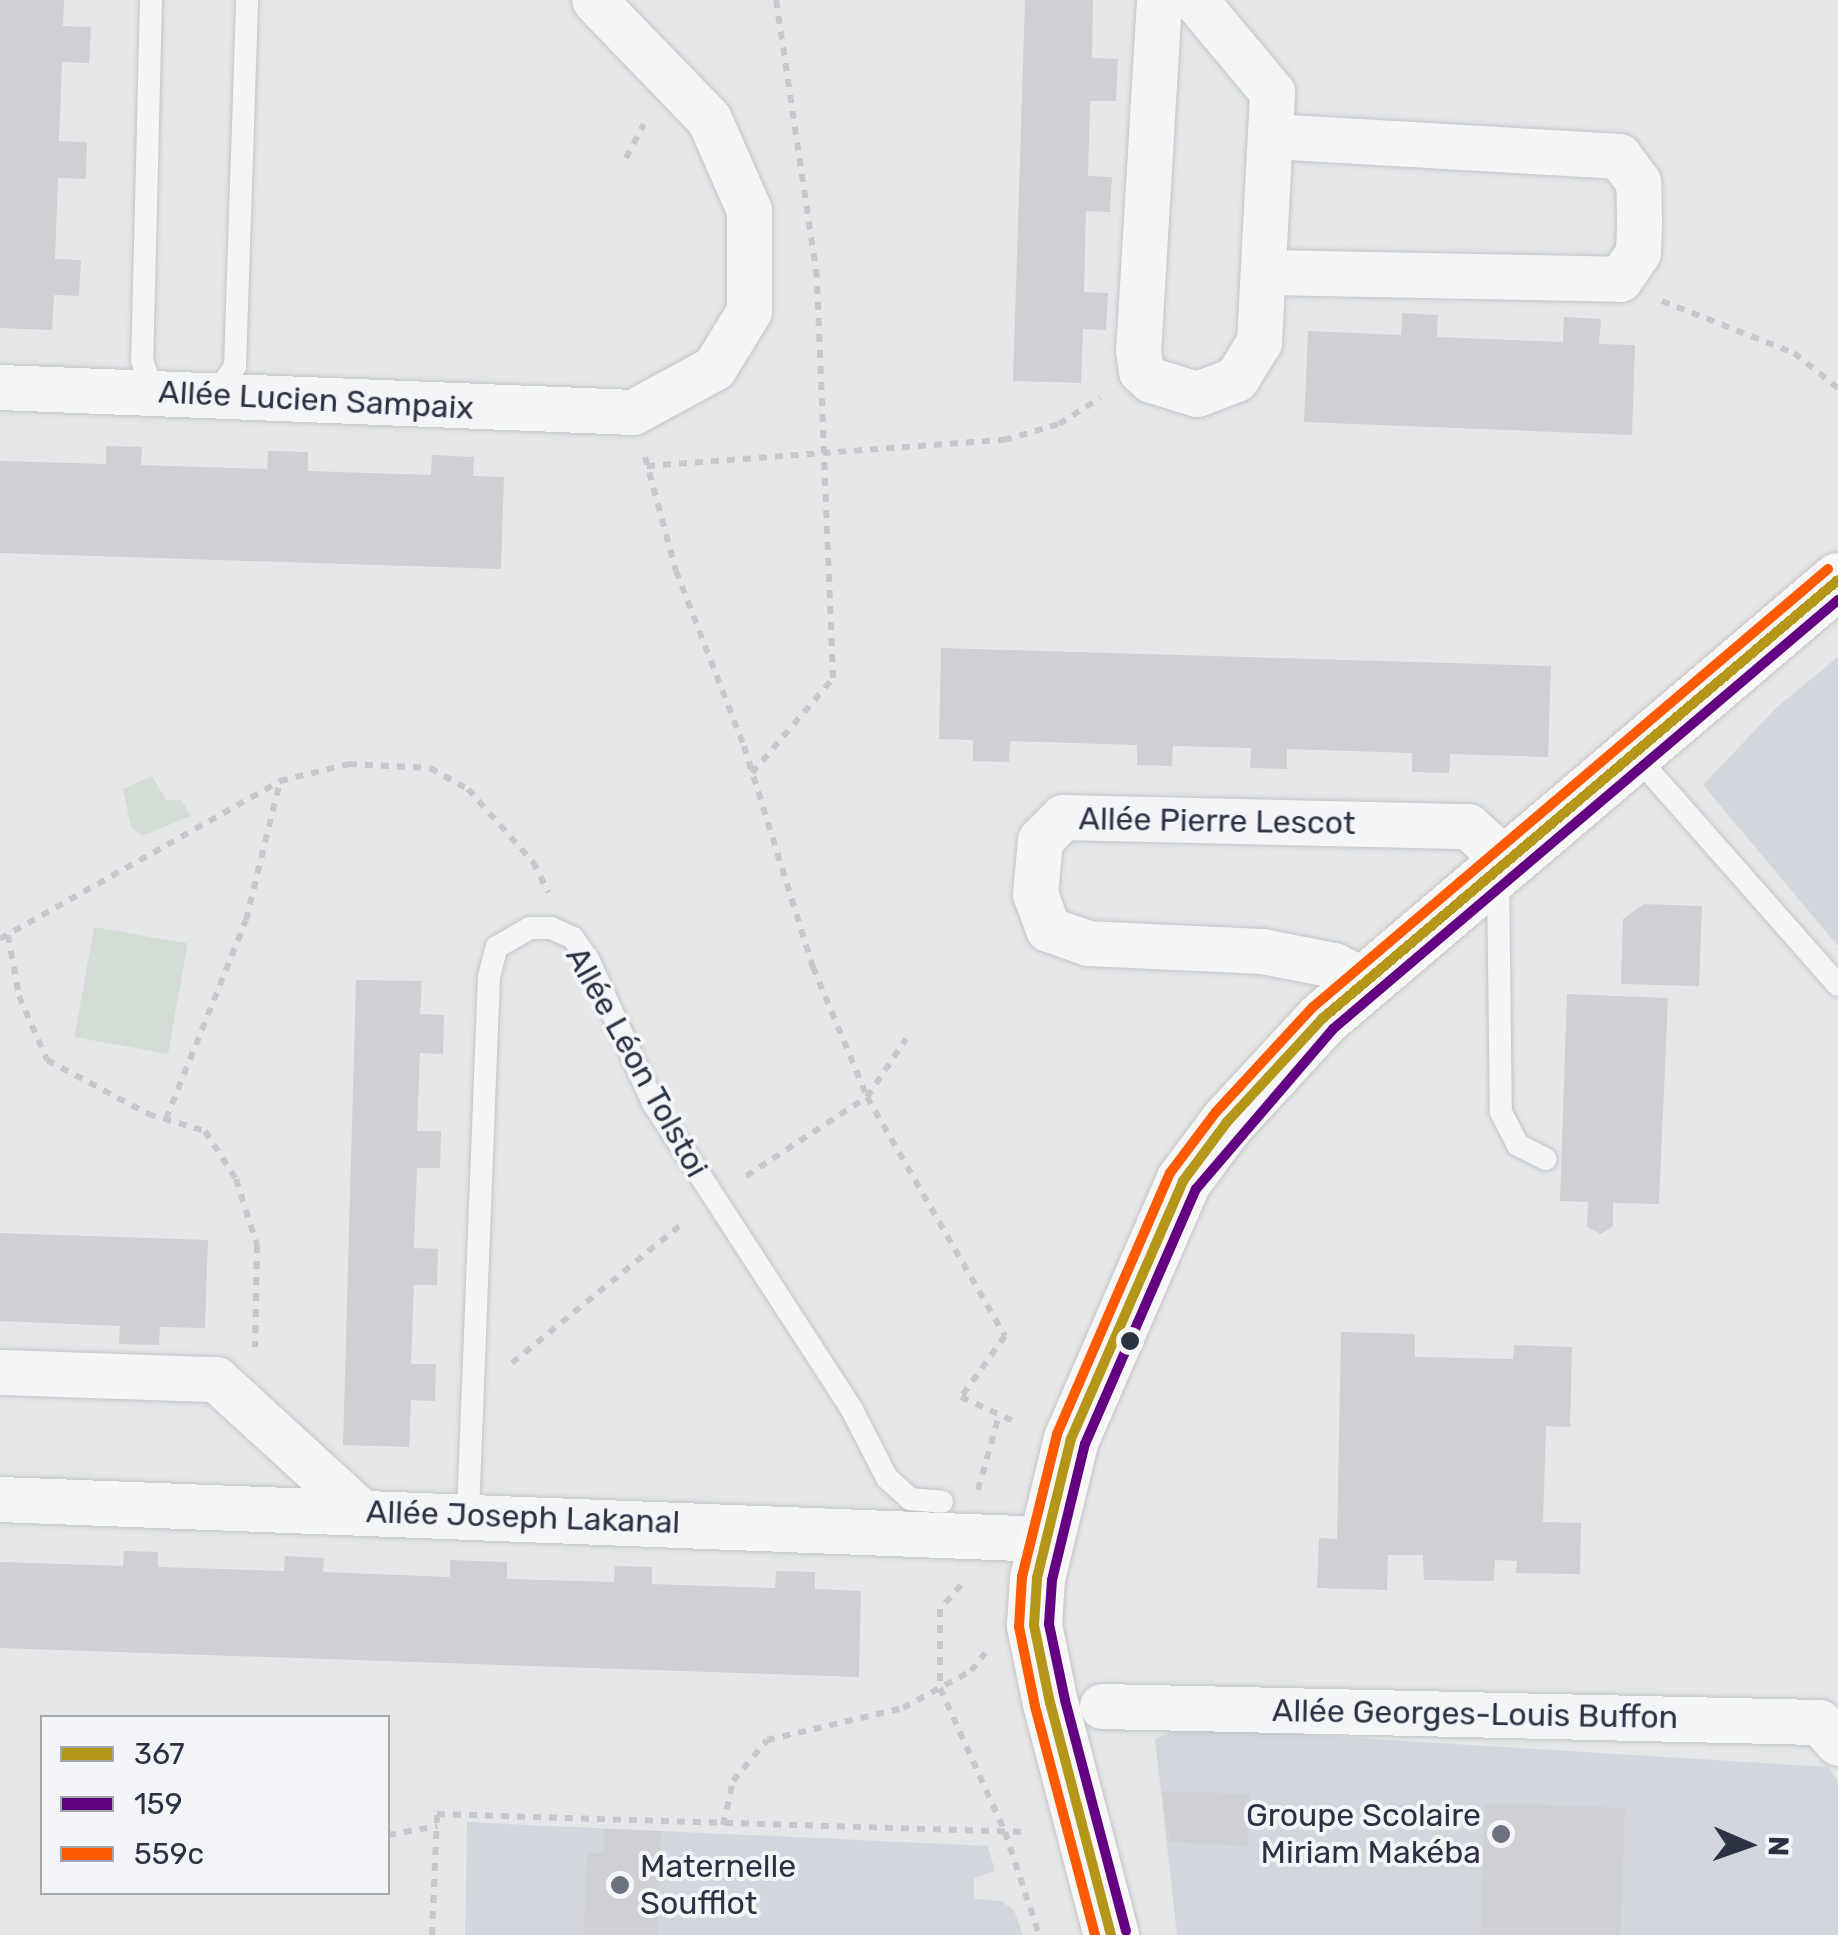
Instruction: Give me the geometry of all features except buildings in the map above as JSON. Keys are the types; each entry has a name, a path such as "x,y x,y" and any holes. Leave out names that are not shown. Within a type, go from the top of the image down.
{"street":[{"path":"594,0 709,119 749,210 749,311 714,368 633,412"},
{"path":"1159,0 1140,371 1197,394 1236,380 1259,342 1267,272 1272,92 1194,0"},
{"path":"1267,272 1620,280 1638,252 1638,182 1619,156 1272,136"},
{"name":"Allée Lucien Sampaix","path":"0,387 633,412"},
{"path":"1111,1935 1034,1625 1045,1539 1071,1439 1184,1181 1274,1069 1365,981 1501,864 1636,756 1838,580"},
{"name":"Allée Pierre Lescot","path":"1365,981 1334,965 1262,951 1088,943 1048,928 1035,894 1040,840 1062,818 1468,826 1501,864"},
{"path":"0,1372 216,1380 360,1510"},
{"name":"Allée Joseph Lakanal","path":"0,1500 468,1513 1045,1539"},
{"name":"Allée Georges-Louis Buffon","path":"1102,1706 1818,1722 1838,1743"}],"lane":[{"path":"151,0 142,360 154,393"},
{"path":"215,395 236,366 247,0"},
{"path":"1636,756 1838,986"},
{"path":"1501,864 1501,1112 1518,1145 1546,1158"},
{"name":"Allée Léon Tolstoi","path":"468,1513 488,976 497,948 507,938 551,928 573,938 652,1103 851,1408 887,1478 910,1499 942,1502"}],"path":[{"path":"752,772 833,678 820,451 817,277 776,0"},
{"path":"1620,280 1694,317 1794,353 1838,388"},
{"path":"647,466 1004,440 1059,424 1140,371"},
{"path":"633,412 676,571 752,772 813,967 866,1097 1005,1336 961,1396 998,1419 974,1504"},
{"path":"248,1408 257,1245 236,1179 205,1131 166,1119 47,1060 19,996 4,937 280,781 349,764 430,768 468,789 533,862 573,938"},
{"path":"166,1119 246,920 280,781"},
{"path":"972,1572 940,1609 940,1688 1005,1832 1039,1935"},
{"path":"723,1825 733,1781 766,1740 903,1708 971,1671 991,1644"},
{"path":"432,1935 437,1814 1025,1832"},
{"path":"390,1834 436,1826"}],"shaded area":[{"path":"1838,657 1838,946 1703,785 1777,707"},
{"path":"152,776 166,800 181,800 191,816 142,836 131,827 123,789"},
{"path":"94,927 188,943 168,1054 75,1037"},
{"name":"Groupe Scolaire Miriam Makéba","path":"1179,1727 1828,1767 1838,1781 1838,1935 1177,1935 1155,1739"},
{"name":"Maternelle Soufflot","path":"467,1822 988,1846 995,1871 974,1878 974,1899 1001,1901 1014,1910 1023,1935 465,1935"}],"transit line":[{"name":"559c","path":"1095,1935 1035,1706 1019,1627 1022,1577 1057,1434 1170,1173 1216,1112 1313,1007 1828,569"},
{"name":"367","path":"1111,1935 1050,1703 1034,1625 1037,1578 1071,1439 1183,1181 1227,1122 1323,1018 1838,580"},
{"name":"159","path":"1126,1931 1065,1700 1049,1624 1052,1580 1085,1444 1196,1189 1333,1029 1838,600"}],"place":[{"name":"Groupe Scolaire Miriam Makéba","path":"1501,1834"},
{"name":"Maternelle Soufflot","path":"620,1885"}]}
